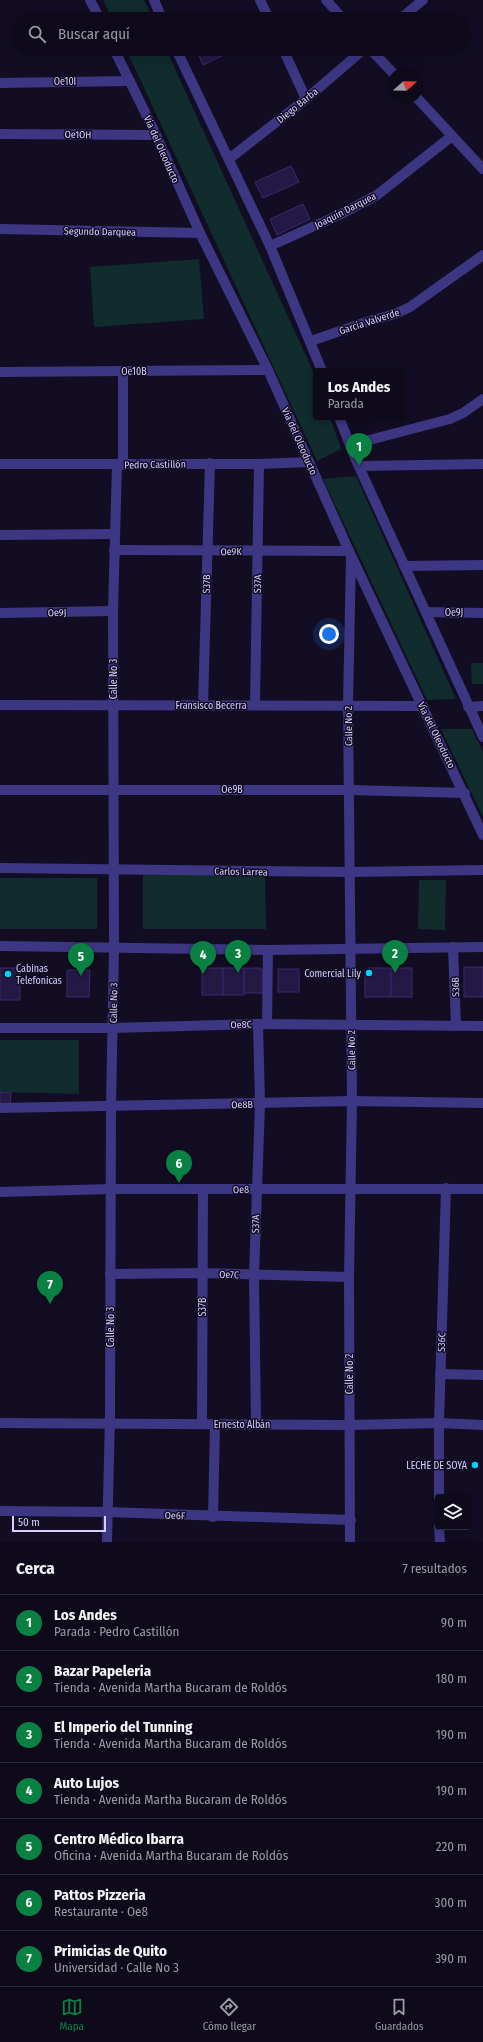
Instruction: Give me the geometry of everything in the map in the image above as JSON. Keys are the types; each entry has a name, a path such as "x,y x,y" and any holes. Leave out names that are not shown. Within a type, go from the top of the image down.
{"street":[{"path":"86,0 91,0 97,12"},
{"path":"154,0 159,12"},
{"path":"260,0 266,12"},
{"path":"326,0 337,12"},
{"path":"408,12 423,0"},
{"name":"Via del Oleoducto","path":"118,56 156,135 200,233 268,370 350,554 465,793 483,835"},
{"path":"179,56 270,246 311,341 321,368"},
{"path":"286,56 306,99"},
{"name":"Diego Barba","path":"229,159 306,99 356,56"},
{"path":"377,56 388,68"},
{"name":"Oe10I","path":"0,83 130,81"},
{"path":"423,104 483,169"},
{"name":"Oe1OH","path":"0,134 156,135"},
{"name":"Joaquín Darquea","path":"270,246 353,208 377,195 452,136"},
{"name":"Segundo Darquea","path":"0,229 200,233"},
{"name":"García Valverde","path":"311,341 395,314 410,307 483,255"},
{"name":"Oe10B","path":"0,372 268,370"},
{"name":"Calle No 3","path":"106,1542 109,1424 111,1105 114,948 113,611 114,550 120,465 123,371"},
{"path":"350,446 450,419 463,413 483,399"},
{"path":"341,420 350,446 483,737"},
{"name":"Pedro Castillón","path":"0,464 120,465 210,463 259,464 309,462"},
{"name":"S37B","path":"202,705 210,463"},
{"name":"S37A","path":"255,704 259,464"},
{"path":"359,466 483,464"},
{"path":"0,535 115,534"},
{"name":"Oe9K","path":"114,550 206,552 257,551 350,554"},
{"name":"Calle No 2","path":"350,554 348,705 352,1102 349,1277 350,1542"},
{"path":"404,566 483,565"},
{"name":"Oe9J","path":"0,613 113,611"},
{"name":"Oe9J","path":"426,612 483,612"},
{"name":"Fransisco Becerra","path":"0,705 255,704 423,706"},
{"path":"468,706 483,706"},
{"name":"Oe9B","path":"0,790 350,790 465,793"},
{"name":"Carlos Larrea","path":"0,868 350,872 483,870"},
{"path":"0,946 268,950 483,947"},
{"name":"S36B","path":"453,947 456,1026"},
{"name":"S37A","path":"256,1424 254,1275 256,1188 262,1024 268,950"},
{"name":"Oe8C","path":"0,1028 113,1028 262,1024 483,1026"},
{"name":"Oe8B","path":"0,1108 352,1102 483,1103"},
{"name":"Oe8","path":"0,1192 111,1189 203,1190 256,1188 483,1189"},
{"name":"S36C","path":"439,1494 440,1374 446,1188"},
{"name":"S37B","path":"202,1424 203,1190"},
{"name":"Oe7C","path":"110,1274 202,1273 349,1277"},
{"path":"440,1374 483,1375"},
{"name":"Ernesto Albán","path":"0,1423 215,1425 350,1425 439,1423 483,1425"},
{"path":"213,1517 215,1425"},
{"name":"Oe6F","path":"0,1511 107,1512 213,1517 351,1520"},
{"path":"439,1530 440,1542"}],"green space":[{"path":"103,0 144,0 150,12 109,12"},
{"path":"129,56 169,56 313,371 313,420 331,420 341,449 317,461"},
{"path":"199,259 204,319 94,327 90,267"},
{"path":"356,476 456,699 427,700 323,479"},
{"path":"471,663 483,663 483,684 472,684"},
{"path":"441,729 472,729 483,752 483,817"},
{"path":"143,875 265,875 266,929 143,929"},
{"path":"0,878 97,878 97,929 0,929"},
{"path":"419,880 446,880 445,930 418,929"},
{"path":"0,1040 79,1040 79,1094 0,1092"}],"building":[{"path":"199,56 222,56 203,65"},
{"path":"291,166 299,182 263,198 255,182"},
{"path":"303,204 310,219 277,235 270,219"},
{"path":"464,967 483,967 483,997 464,997"},
{"path":"0,968 20,968 20,1000 0,1000"},
{"path":"202,968 223,968 223,995 202,995"},
{"path":"223,968 244,968 244,995 223,995"},
{"path":"244,968 260,968 263,970 263,993 244,993"},
{"path":"369,968 391,968 391,997 365,997 365,971"},
{"path":"391,968 412,968 412,997 391,997"},
{"path":"278,969 299,969 299,992 278,992"},
{"path":"67,970 90,970 89,997 67,997"},
{"path":"0,1092 11,1093 10,1105 0,1104"}],"place":[{"name":"Los Andes","path":"359,466"},
{"name":"El Imperio del Tunning","path":"238,973"},
{"name":"Comercial Lily","path":"369,973"},
{"name":"Bazar Papeleria","path":"395,973"},
{"name":"Cabinas Telefonicas","path":"8,974"},
{"name":"Auto Lujos","path":"203,974"},
{"name":"Centro Médico Ibarra","path":"81,976"},
{"name":"Pattos Pizzeria","path":"179,1183"},
{"name":"Primicias de Quito","path":"50,1304"},
{"name":"LECHE DE SOYA","path":"475,1465"}]}
